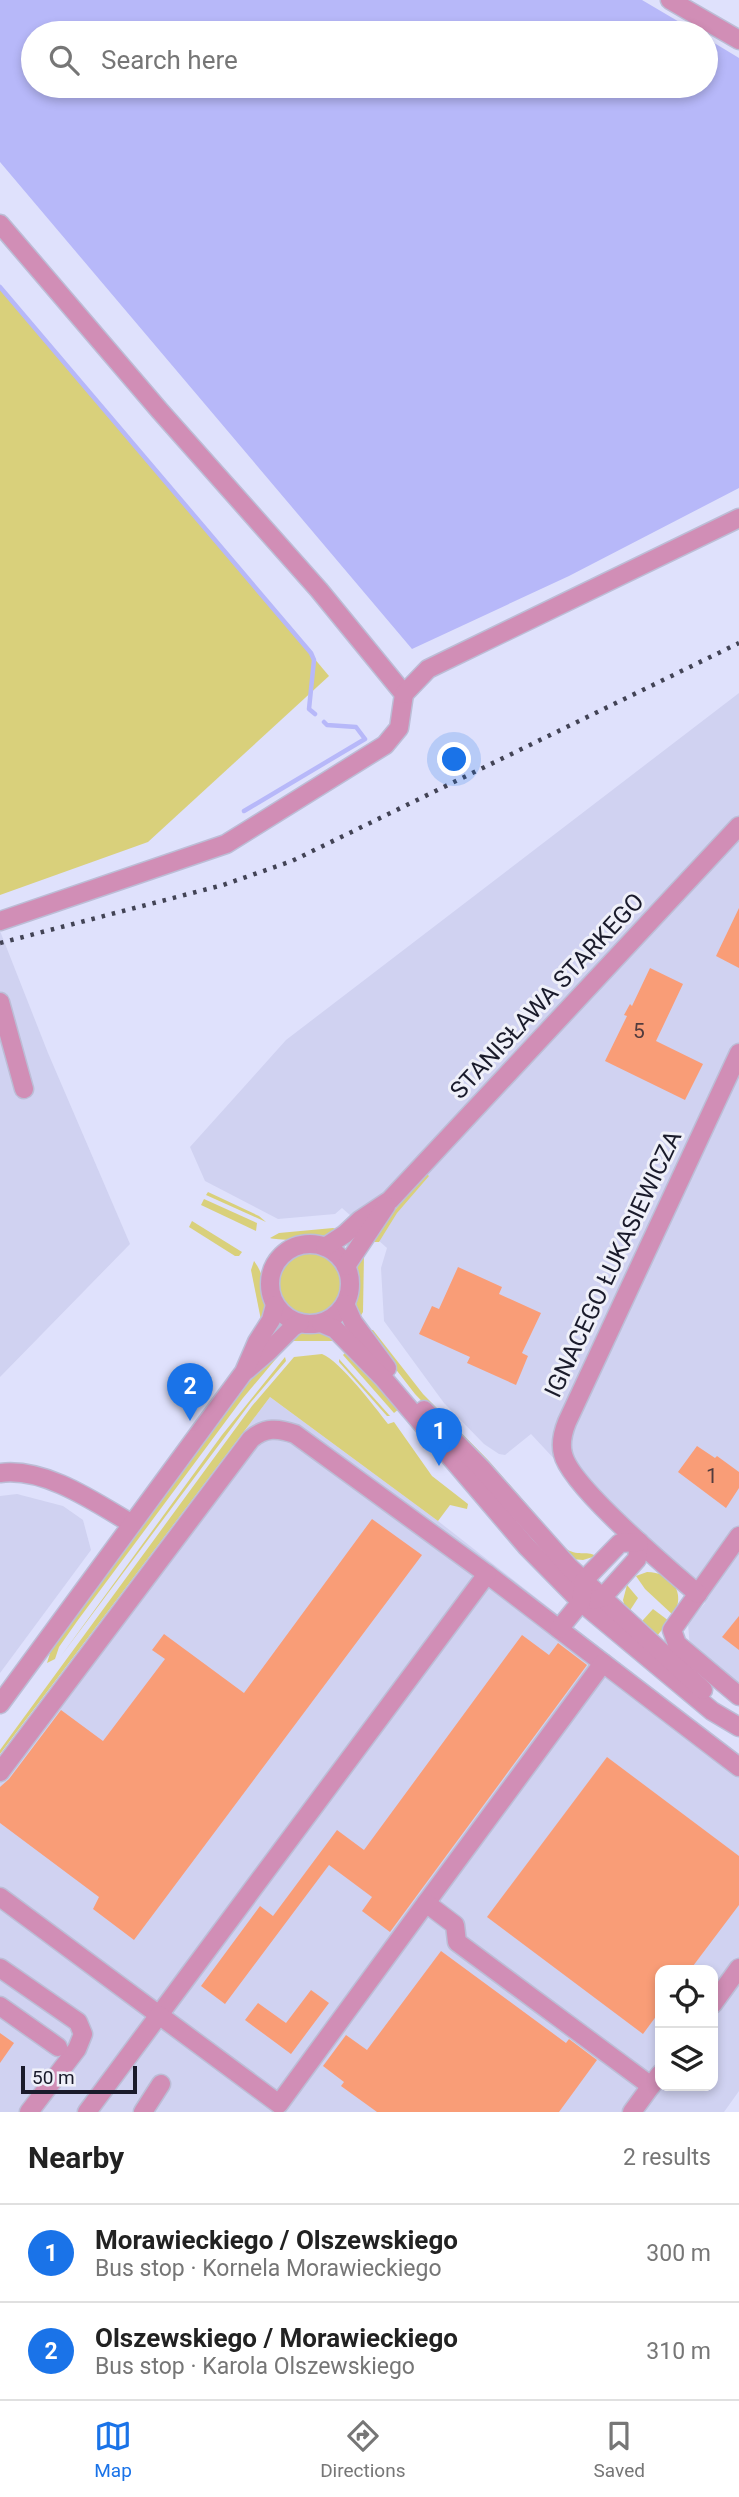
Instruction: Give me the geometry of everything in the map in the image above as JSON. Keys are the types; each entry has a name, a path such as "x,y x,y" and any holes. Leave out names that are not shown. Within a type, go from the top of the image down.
{"street":[{"path":"670,0 706,21"},
{"path":"718,28 739,40"},
{"path":"0,224 160,411 319,590 404,694"},
{"path":"0,921 226,844 385,745 399,728 404,694 428,669 739,518"},
{"name":"STANISŁAWA STARKEGO","path":"390,1200 739,826"},
{"path":"0,1002 24,1089"},
{"name":"IGNACEGO ŁUKASIEWICZA","path":"698,1594 639,1542 568,1467 563,1454 563,1431 739,1053"},
{"path":"325,1247 390,1200"},
{"path":"346,1266 390,1200"},
{"path":"321,1323 335,1316 345,1304 350,1279 346,1266 337,1254 325,1247 299,1245 287,1250 276,1261 269,1282 275,1305 286,1317 300,1323 321,1323 335,1329 378,1373 527,1547 581,1602 712,1711 739,1726"},
{"path":"345,1304 353,1322 396,1378 584,1581 739,1726"},
{"path":"0,1704 244,1372 257,1342 271,1320 275,1305"},
{"path":"244,1372 300,1323"},
{"path":"0,1772 251,1439 267,1430 277,1429 295,1433 487,1574 739,1767"},
{"path":"0,1473 12,1471 77,1491 132,1524"},
{"path":"739,1536 671,1630 677,1644 739,1696"},
{"path":"559,1629 581,1602 584,1581 620,1543 639,1542 637,1559 603,1598 581,1602"},
{"path":"87,2112 487,1574"},
{"path":"0,1897 285,2108 425,1903 603,1663"},
{"path":"425,1903 455,1925 457,1942 655,2079"},
{"path":"718,1997 739,1969"},
{"path":"29,2112 77,2049 83,2034 78,2022 8,1973 0,2003 58,2048"},
{"path":"632,2112 655,2081"},
{"path":"143,2112 161,2084"}],"shaded area":[{"path":"0,285 329,676 148,842 0,895"},
{"path":"739,693 739,1687 690,1649 688,1623 705,1603 598,1506 531,1434 505,1455 499,1454 484,1444 444,1403 384,1321 381,1268 387,1248 342,1208 335,1214 278,1219 205,1181 190,1147 286,1040"},
{"path":"0,931 48,1053 130,1244 0,1377"},
{"path":"426,1173 429,1176 397,1213 379,1242 371,1239"},
{"path":"208,1192 259,1216 266,1222 206,1195"},
{"path":"204,1199 257,1223 256,1231 201,1205"},
{"path":"192,1221 242,1252 235,1256 189,1227"},
{"path":"333,1228 339,1230 325,1238 270,1238 279,1233"},
{"path":"310,1251 333,1261 343,1284 333,1307 310,1317 287,1307 277,1284 287,1261"},
{"path":"364,1254 363,1312 358,1320 354,1304 356,1265"},
{"path":"254,1261 266,1290 266,1307 261,1320 251,1270"},
{"path":"303,1330 328,1332 335,1341 288,1341"},
{"path":"373,1330 423,1394 488,1460 565,1548 596,1556 583,1560 572,1559 415,1394 367,1332"},
{"path":"349,1349 400,1408 394,1413 343,1355"},
{"path":"276,1351 280,1354 243,1398 78,1620 59,1647 55,1659 47,1663 51,1650 74,1617 237,1396"},
{"path":"322,1354 347,1375 388,1424 394,1422 432,1476 468,1504 467,1509 450,1505 438,1521 270,1397 0,1754 0,1750 252,1406 294,1357"},
{"path":"285,1357 286,1361 251,1402 61,1656 222,1435"},
{"path":"339,1359 390,1416 387,1416"},
{"path":"270,1397 438,1521 739,1756 739,2091 724,2112 0,2112 0,1755"},
{"path":"17,1494 63,1506 83,1520 91,1550 0,1673 0,1496"},
{"path":"647,1572 663,1576 674,1585 678,1599 673,1615 645,1589 636,1576"},
{"path":"627,1585 638,1598 627,1615 623,1600"},
{"path":"653,1609 669,1621 657,1636 643,1623"}],"water":[{"path":"0,0 642,0 678,21 21,21 21,98 718,98 718,45 739,58 739,488 569,576 412,649 0,162"}],"building":[{"path":"739,908 739,968 716,956"},
{"path":"650,968 683,984 656,1041 703,1064 685,1100 605,1061 627,1016 624,1015 630,1004 632,1006"},
{"path":"458,1267 502,1287 499,1294 541,1313 522,1353 528,1356 516,1385 467,1363 470,1357 419,1334 432,1306 439,1309"},
{"path":"697,1446 739,1472 739,1488 726,1508 678,1472"},
{"path":"372,1519 422,1555 134,1940 93,1909 99,1897 0,1823 0,1787 61,1710 103,1741 165,1659 152,1650 164,1634 244,1693"},
{"path":"739,1616 739,1650 722,1637"},
{"path":"522,1635 549,1655 558,1643 587,1665 390,1932 362,1911 372,1897 329,1865 225,2004 201,1986 260,1906 273,1916 337,1830 364,1850"},
{"path":"607,1757 739,1856 739,1905 694,1965 655,1965 655,2018 643,2034 487,1917"},
{"path":"441,1951 566,2043 569,2039 597,2060 559,2112 377,2112 341,2086 344,2082 323,2066 346,2035 367,2050"},
{"path":"311,1990 329,2003 291,2054 245,2020 258,2003 286,2023"},
{"path":"0,2033 14,2043 0,2063"}],"waterway":[{"path":"0,287 311,653 314,660 309,709 315,714"},
{"path":"244,811 365,739 356,727 327,725 324,722"}],"railway":[{"path":"0,943 223,885 292,861 739,643"}],"place":[{"name":"Olszewskiego / Morawieckiego","path":"190,1421"},
{"name":"Morawieckiego / Olszewskiego","path":"439,1466"}]}
